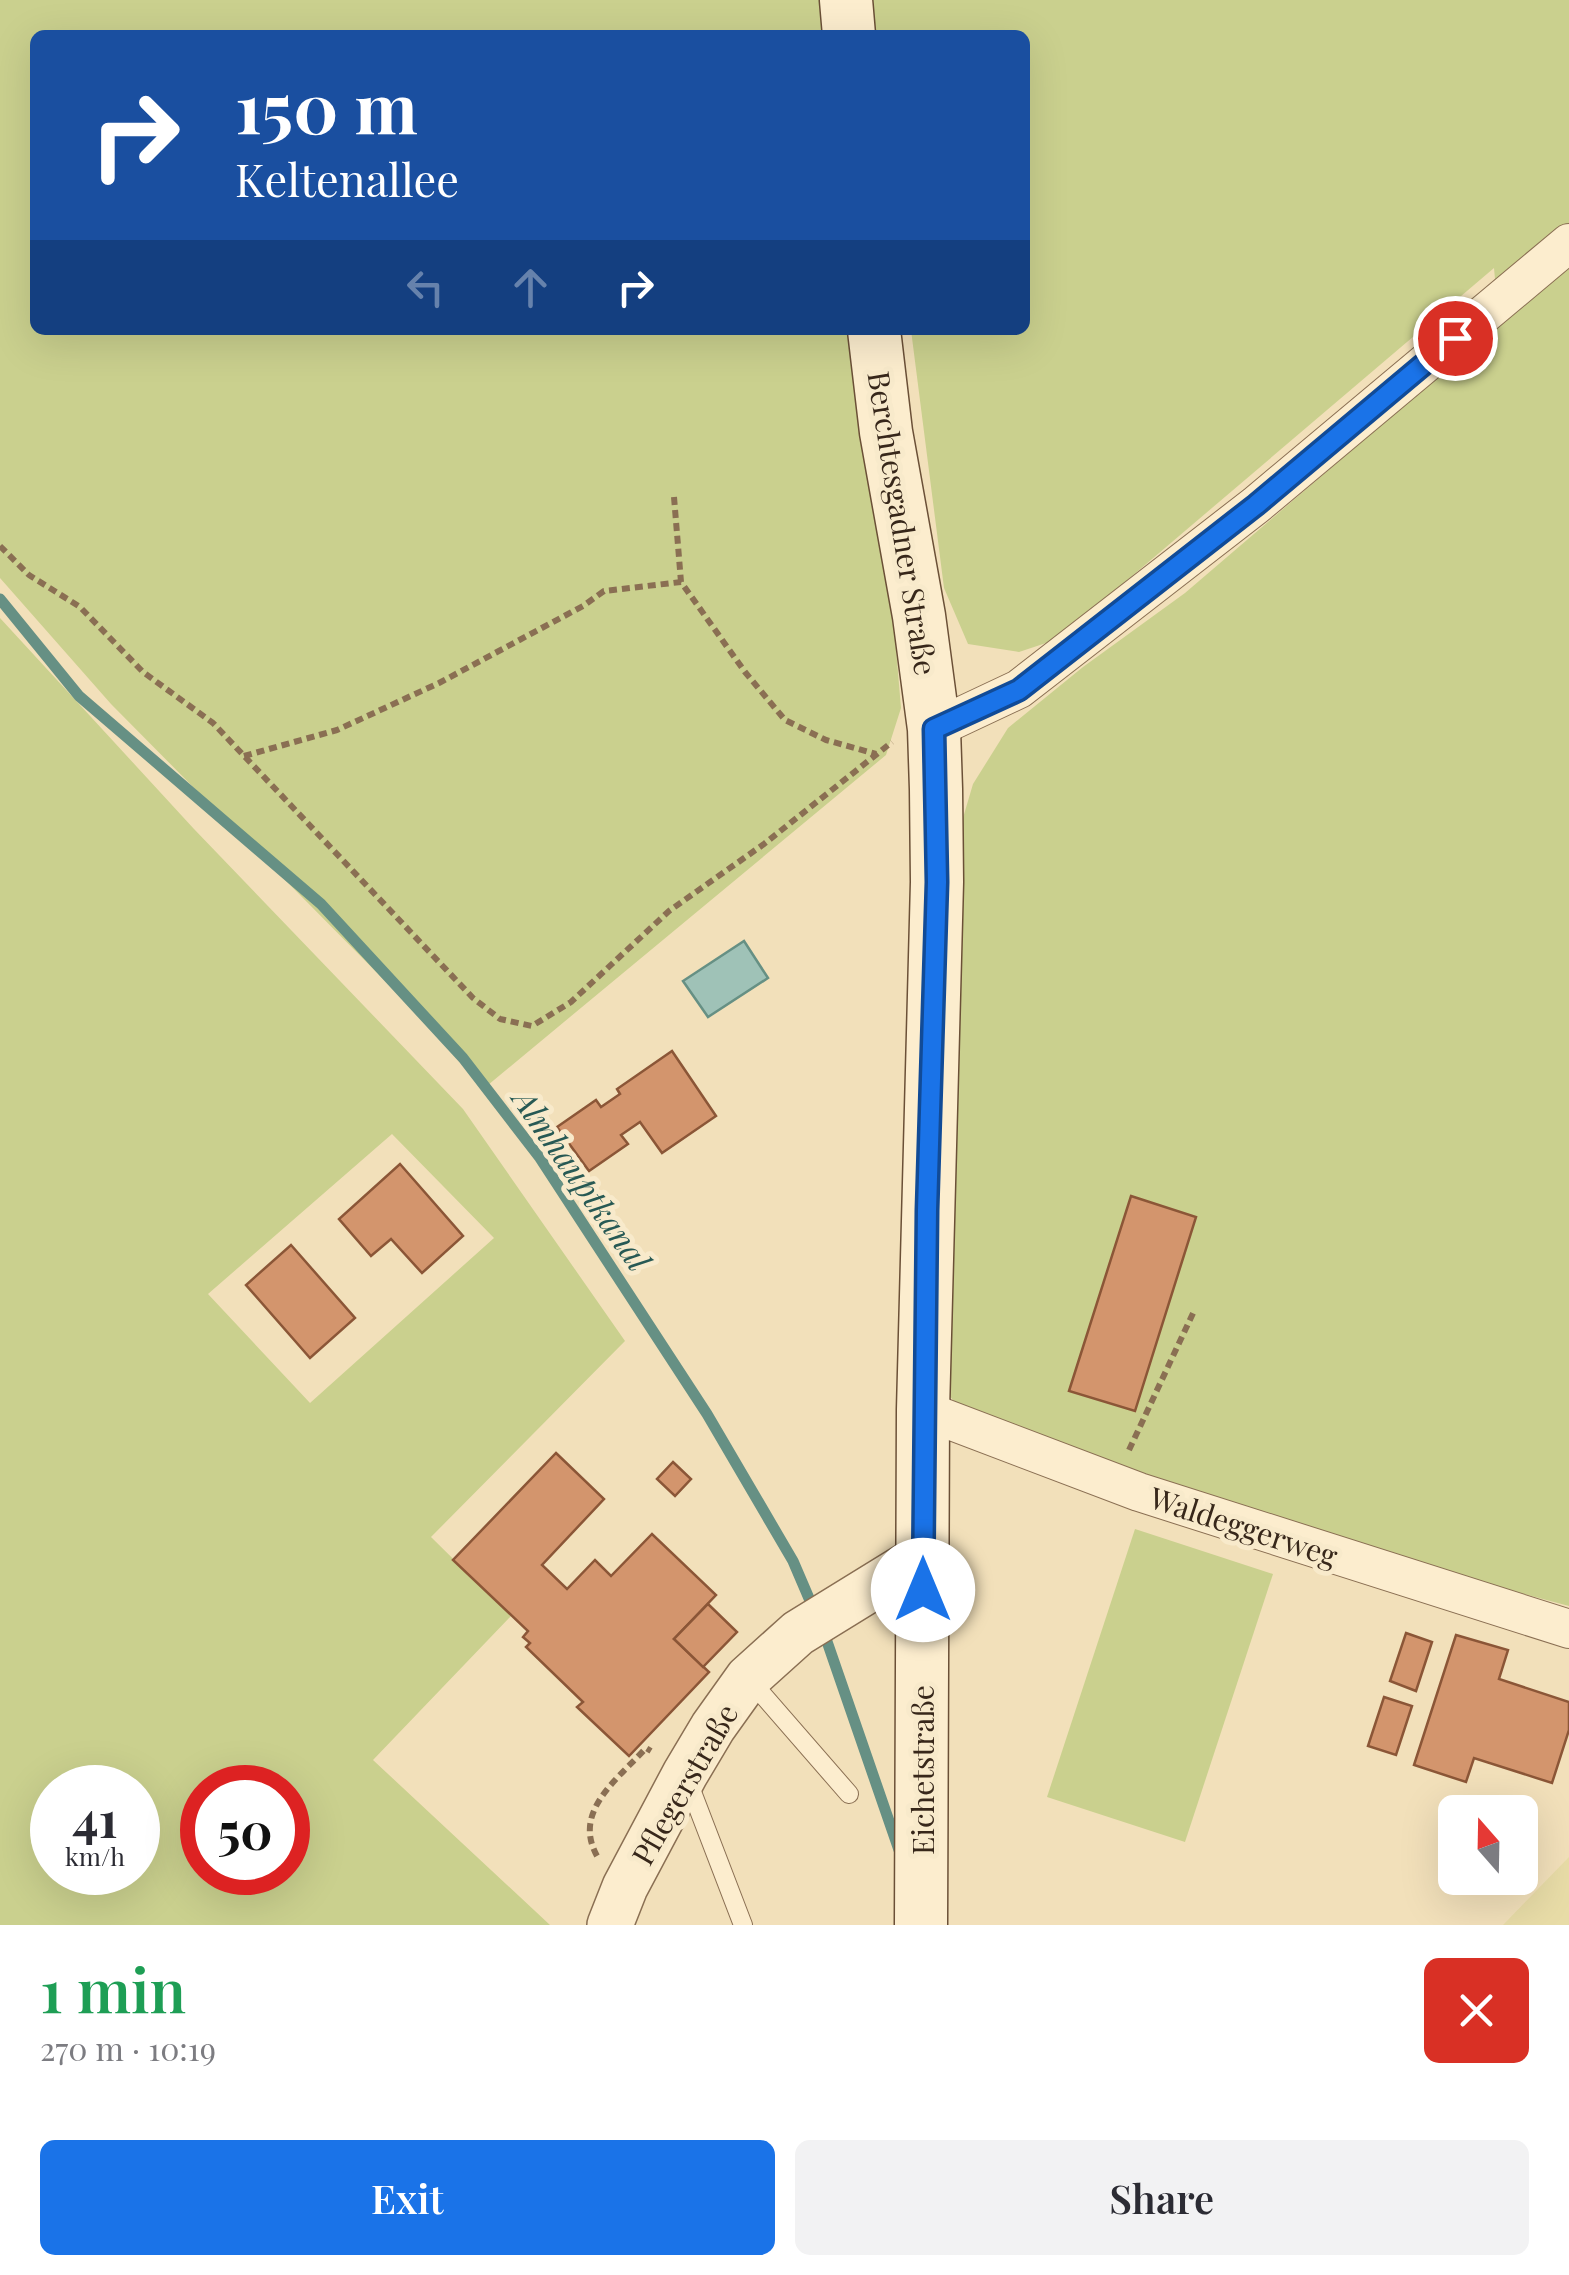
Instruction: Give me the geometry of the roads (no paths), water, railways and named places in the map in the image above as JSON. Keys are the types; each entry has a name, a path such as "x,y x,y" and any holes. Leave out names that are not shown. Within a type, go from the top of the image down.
{"main road":[{"path":"846,0 849,30"},
{"name":"Berchtesgadner Straße","path":"875,335 886,432 919,616 915,734 937,882 923,1410 923,1556"},
{"name":"Eichetstraße","path":"921,1925 923,1556"}],"street":[{"path":"915,734 1019,690 1256,505 1569,243"},
{"name":"Waldeggerweg","path":"923,1410 1115,1483 1569,1629"},
{"name":"Pflegerstraße","path":"610,1925 625,1886 685,1774 712,1727 748,1678 817,1622 923,1556"}],"lane":[{"path":"748,1678 849,1794"},
{"path":"685,1774 743,1925"}],"water":[{"path":"744,941 768,978 708,1017 683,981"}],"waterway":[{"name":"Almhauptkanal","path":"0,599 79,696 321,904 463,1058 540,1158 707,1414 793,1561 814,1610"},
{"name":"Almhauptkanal","path":"822,1627 899,1850"}]}
